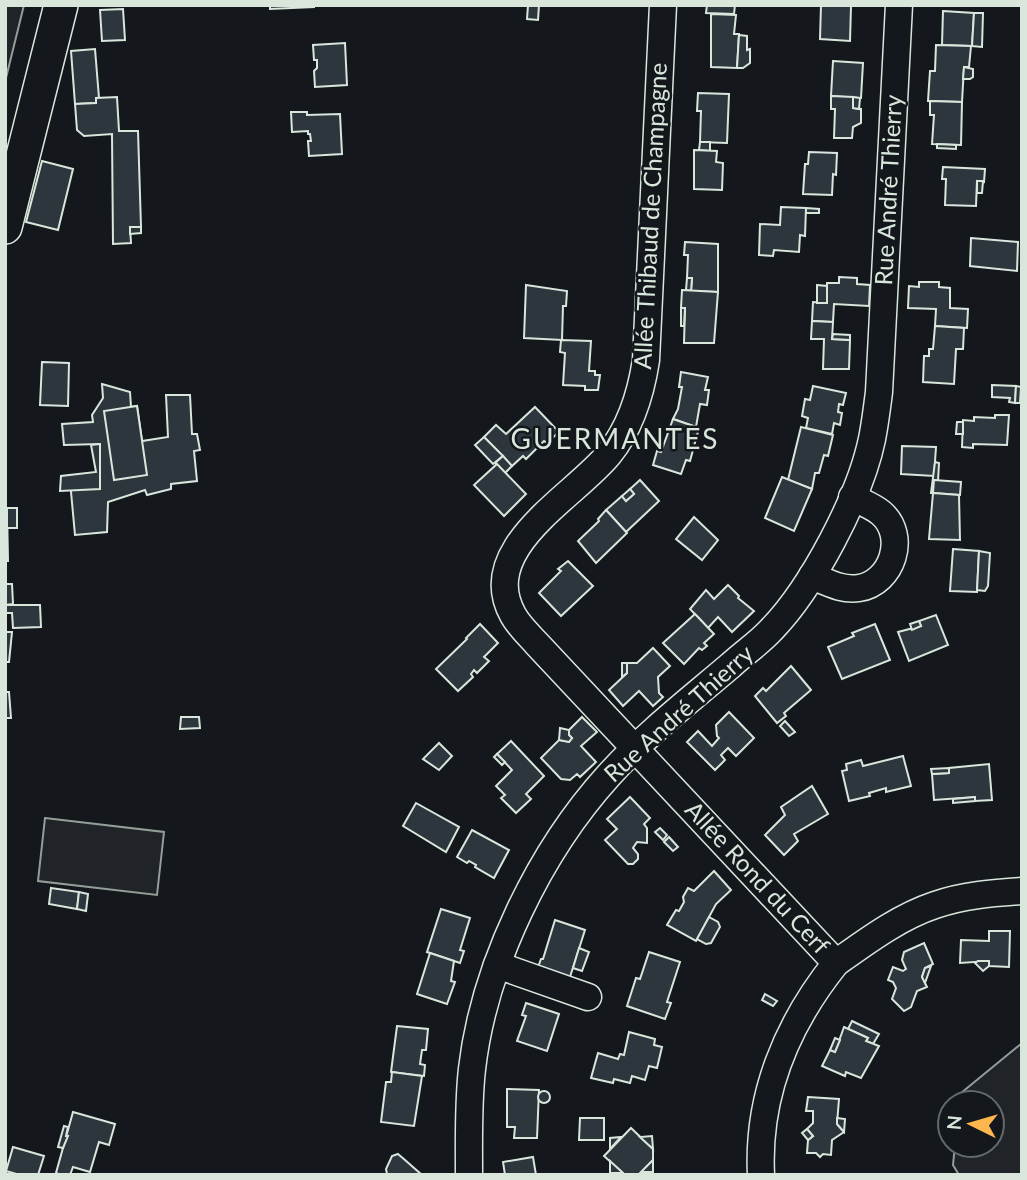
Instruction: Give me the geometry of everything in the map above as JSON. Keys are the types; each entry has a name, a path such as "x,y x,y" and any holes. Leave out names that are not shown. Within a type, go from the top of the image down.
{"main road":[{"path":"5,227 61,5"}],"street":[{"name":"Allée Thibaud de Champagne","path":"635,748 537,645 513,615 505,588 506,568 516,545 531,528 589,477 611,451 641,391 646,360 663,5"},
{"name":"Rue André Thierry","path":"469,1175 472,1068 482,1018 497,965 553,848 580,809 635,748 772,629 812,576 833,540 852,497 872,442 879,392 899,5"},
{"path":"812,576 837,587 856,589 872,585 887,571 894,556 895,536 882,513 852,497"},
{"name":"Allée Rond du Cerf","path":"635,748 836,963 798,1018 777,1064 766,1102 760,1148 761,1175"},
{"path":"836,963 876,934 934,905 984,893 1022,891"},
{"path":"497,965 588,997"}],"shaded area":[{"path":"5,5 24,5 5,82"},
{"path":"45,818 164,832 157,895 38,881"},
{"path":"1022,1043 1022,1175 959,1175 953,1165 954,1159 1006,1159 1006,1089 966,1089"}],"building":[{"path":"270,5 314,5 314,7 270,9"},
{"path":"528,5 539,5 538,20 527,19"},
{"path":"707,5 735,5 734,14 706,13"},
{"path":"821,5 851,6 850,41 820,39"},
{"path":"123,9 125,40 102,41 100,10"},
{"path":"943,11 974,13 972,46 942,45"},
{"path":"974,13 983,13 982,47 972,46"},
{"path":"711,14 736,15 734,34 739,34 737,68 711,67"},
{"path":"739,35 747,36 747,50 750,49 750,63 743,68 737,68"},
{"path":"345,43 347,85 315,87 314,71 317,68 317,60 314,60 313,45"},
{"path":"936,45 971,46 969,67 964,67 962,102 928,101 930,71 935,71"},
{"path":"95,49 99,98 96,98 96,103 75,104 71,51"},
{"path":"833,61 863,63 861,98 831,96"},
{"path":"964,67 973,69 973,77 963,79"},
{"path":"698,93 729,94 727,143 700,142 701,111 697,111"},
{"path":"831,96 853,97 853,108 861,109 861,123 853,127 852,138 834,138 835,109 831,109"},
{"path":"117,97 119,131 138,131 141,227 130,227 131,243 113,244 112,134 84,136 77,130 75,104 96,103 96,98"},
{"path":"853,97 860,98 859,109 853,108"},
{"path":"930,101 962,102 961,145 932,144 934,115 930,115"},
{"path":"291,112 307,112 307,115 340,114 342,154 309,156 310,134 308,131 292,132"},
{"path":"700,142 710,142 710,151 699,150"},
{"path":"937,144 956,145 956,149 937,148"},
{"path":"694,150 717,151 716,162 723,163 722,190 694,189"},
{"path":"809,152 837,153 832,195 803,194 805,164 808,164"},
{"path":"42,161 73,169 58,230 26,222"},
{"path":"943,167 985,169 984,182 977,181 976,206 945,205 946,179 942,179"},
{"path":"977,181 983,181 982,193 977,193"},
{"path":"781,207 806,208 805,236 800,235 799,252 774,250 773,256 759,255 760,224 780,225"},
{"path":"806,208 819,209 819,213 806,213"},
{"path":"130,227 141,227 141,233 130,234"},
{"path":"971,238 1018,242 1017,271 970,266"},
{"path":"685,242 718,244 718,292 691,291 692,278 687,278 688,255 684,255"},
{"path":"839,277 857,278 857,284 870,285 869,306 834,304 833,322 812,321 813,302 827,303 827,283 839,283"},
{"path":"687,278 692,278 691,291 686,290"},
{"path":"919,282 939,282 939,287 950,288 950,308 968,309 967,328 935,326 936,309 908,308 909,286 919,287"},
{"path":"526,285 567,291 566,306 563,306 562,340 524,338"},
{"path":"817,285 827,286 827,303 817,303"},
{"path":"682,290 718,292 714,343 684,343 685,308 681,308"},
{"path":"681,308 685,308 684,326 681,326"},
{"path":"812,321 833,322 832,339 850,340 849,369 823,369 824,339 811,339"},
{"path":"935,326 964,328 963,349 956,349 954,384 923,382 924,356 929,356 929,349 933,349"},
{"path":"833,334 850,335 850,340 832,339"},
{"path":"561,340 591,341 589,371 600,375 598,390 585,390 585,386 563,385 565,353 560,352"},
{"path":"42,362 69,363 68,406 40,405"},
{"path":"681,372 708,377 705,390 709,390 707,405 700,404 696,427 673,419 678,409 682,387 679,387"},
{"path":"102,384 130,392 131,407 137,406 142,441 168,437 166,395 190,395 192,434 197,434 200,450 194,451 197,481 171,484 171,489 147,495 145,490 108,502 107,532 75,535 70,481 100,479 100,444 64,445 62,424 93,422 92,415 103,398"},
{"path":"992,385 1016,386 1015,403 1009,402 1010,398 992,397"},
{"path":"813,386 846,393 843,405 839,404 838,412 842,413 840,425 834,423 832,434 806,428 808,418 802,416 805,399 810,400"},
{"path":"1016,386 1021,387 1020,403 1015,403"},
{"path":"137,406 147,475 114,480 104,411"},
{"path":"535,407 559,432 547,443 544,441 526,459 523,456 512,466 484,437 496,425 506,434"},
{"path":"995,415 1009,415 1007,445 973,444 973,448 962,447 963,420 974,421 974,417 995,418"},
{"path":"673,419 699,428 690,461 686,460 681,474 653,465 657,451 661,452"},
{"path":"957,422 963,422 963,434 956,434"},
{"path":"801,427 833,435 828,456 824,455 819,473 815,473 812,489 788,480"},
{"path":"484,437 503,456 493,464 475,445"},
{"path":"100,444 100,489 60,491 61,476 96,472 91,445"},
{"path":"902,446 936,447 934,476 901,474"},
{"path":"503,456 512,466 505,473 495,463"},
{"path":"935,462 939,463 938,481 934,480 931,493"},
{"path":"497,464 526,494 504,516 474,485"},
{"path":"782,477 812,489 794,531 765,518"},
{"path":"640,480 659,501 626,532 606,510 622,496 626,501 634,494 630,489"},
{"path":"934,480 961,482 960,495 933,493"},
{"path":"630,489 634,494 626,501 622,496"},
{"path":"933,493 959,495 960,540 929,539"},
{"path":"7,508 8,561 5,561"},
{"path":"7,508 17,508 17,528 7,528"},
{"path":"606,510 627,533 596,563 578,541 599,521"},
{"path":"694,517 718,540 702,560 676,539"},
{"path":"953,549 979,551 977,592 950,591"},
{"path":"979,551 990,553 988,586 985,591 977,590"},
{"path":"568,561 593,586 561,616 539,593"},
{"path":"5,584 12,584 13,604 5,605"},
{"path":"728,585 738,598 754,611 732,632 718,617 708,628 690,609 706,590 714,599"},
{"path":"5,605 40,605 41,627 13,628 12,613 5,613"},
{"path":"695,614 714,634 704,643 707,646 702,650 699,648 684,664 663,643"},
{"path":"936,615 948,645 909,661 898,632 921,626 919,621"},
{"path":"919,621 921,626 912,630 910,624"},
{"path":"480,624 498,643 484,657 489,661 477,673 474,670 471,674 473,677 458,691 436,669"},
{"path":"875,624 890,660 842,679 828,647"},
{"path":"5,632 12,632 9,662 5,662"},
{"path":"653,648 670,666 658,677 659,693 663,697 653,706 639,691 623,706 609,690 627,673 627,663 637,663"},
{"path":"622,663 627,663 627,673 622,677"},
{"path":"791,666 811,690 784,713 786,716 777,723 755,696 763,688 766,691"},
{"path":"5,692 9,692 11,718 5,718"},
{"path":"729,712 754,738 736,756 728,748 721,755 725,760 715,770 687,742 698,731 712,746 719,738 716,725"},
{"path":"181,717 199,717 200,728 180,729"},
{"path":"582,717 597,732 581,746 596,762 580,777 577,774 570,780 561,779 541,758 559,740 569,742 572,738 569,730"},
{"path":"785,721 795,732 789,736 780,726"},
{"path":"560,728 569,730 572,738 569,742 559,740"},
{"path":"511,741 544,776 526,794 531,799 516,813 501,798 505,795 496,786 512,770 497,754"},
{"path":"439,743 452,756 439,770 423,759"},
{"path":"497,754 505,762 502,765 494,757"},
{"path":"903,756 911,786 886,792 886,788 869,793 870,796 849,801 842,771 847,770 846,764 861,760 863,766"},
{"path":"989,764 992,800 975,801 975,797 934,800 932,774 949,773 949,768"},
{"path":"949,768 949,773 932,774 931,769"},
{"path":"812,786 828,814 794,834 798,841 784,855 765,835 785,815 781,807"},
{"path":"630,797 650,818 644,824 647,828 647,843 637,842 633,848 638,859 633,864 628,864 605,840 617,829 607,819"},
{"path":"975,797 975,801 953,803 953,799"},
{"path":"416,803 459,827 446,852 403,826"},
{"path":"660,828 667,835 663,840 655,832"},
{"path":"472,830 509,850 494,878 469,861 467,863 457,857"},
{"path":"669,837 678,847 673,851 664,842"},
{"path":"714,871 731,890 716,904 696,941 667,925 676,910 679,911 688,888 694,891"},
{"path":"51,888 79,892 77,909 49,904"},
{"path":"79,892 88,894 86,911 77,909"},
{"path":"441,909 470,918 460,950 464,951 460,963 427,952"},
{"path":"709,917 718,922 720,927 711,943 706,944 697,939"},
{"path":"555,920 585,930 569,980 537,970"},
{"path":"989,931 1010,931 1009,967 989,966 989,961 960,963 961,940 989,941"},
{"path":"924,943 933,964 925,968 922,977 927,987 917,991 911,1007 904,1011 892,999 896,988 893,982 888,980 893,967 903,971 906,969 902,960 904,952"},
{"path":"579,948 589,952 582,971 573,968"},
{"path":"649,952 680,962 667,1002 671,1003 665,1019 627,1006 636,978 640,979"},
{"path":"430,953 454,961 451,981 455,982 447,1004 417,994"},
{"path":"989,961 989,966 983,971 975,963"},
{"path":"931,966 925,983 922,977 925,968"},
{"path":"765,994 777,1001 773,1006 762,1000"},
{"path":"526,1003 559,1014 547,1051 517,1041 526,1016 522,1015"},
{"path":"852,1021 879,1034 873,1044 866,1041 868,1038 848,1029"},
{"path":"397,1026 428,1029 426,1050 422,1050 420,1064 425,1065 424,1076 391,1072"},
{"path":"844,1027 879,1046 861,1078 846,1072 845,1076 822,1066 830,1050 835,1052"},
{"path":"629,1032 655,1039 654,1045 662,1047 657,1068 649,1066 645,1080 632,1076 630,1083 614,1079 613,1083 591,1078 598,1053 618,1059 620,1054 624,1055"},
{"path":"835,1038 840,1040 835,1052 830,1050"},
{"path":"392,1072 422,1076 414,1126 381,1122 386,1082 391,1082"},
{"path":"507,1089 539,1090 537,1138 514,1138 515,1127 507,1127"},
{"path":"539,1092 549,1092 549,1102 539,1102"},
{"path":"808,1097 839,1099 837,1124 844,1132 832,1140 831,1155 823,1154 820,1157 816,1153 807,1153 808,1140 813,1136 807,1129 813,1123 813,1111 806,1111"},
{"path":"73,1112 115,1124 109,1145 99,1142 90,1172 73,1167 70,1175 61,1175 56,1173"},
{"path":"580,1118 604,1118 604,1140 579,1140"},
{"path":"837,1118 845,1119 844,1132 837,1124"},
{"path":"64,1126 68,1127 68,1136 63,1148 58,1147"},
{"path":"631,1128 653,1149 653,1160 639,1175 625,1175 604,1156"},
{"path":"807,1129 813,1136 808,1140 802,1133"},
{"path":"652,1136 653,1149 640,1137"},
{"path":"621,1137 610,1149 610,1138"},
{"path":"13,1147 44,1156 38,1175 20,1175 6,1171"},
{"path":"398,1154 422,1175 387,1174 386,1169 392,1156"},
{"path":"533,1157 536,1175 505,1175 503,1162"},
{"path":"653,1160 653,1172 641,1172"},
{"path":"610,1161 623,1173 610,1173"}],"district":[{"name":"GUERMANTES","path":"615,439"}]}
